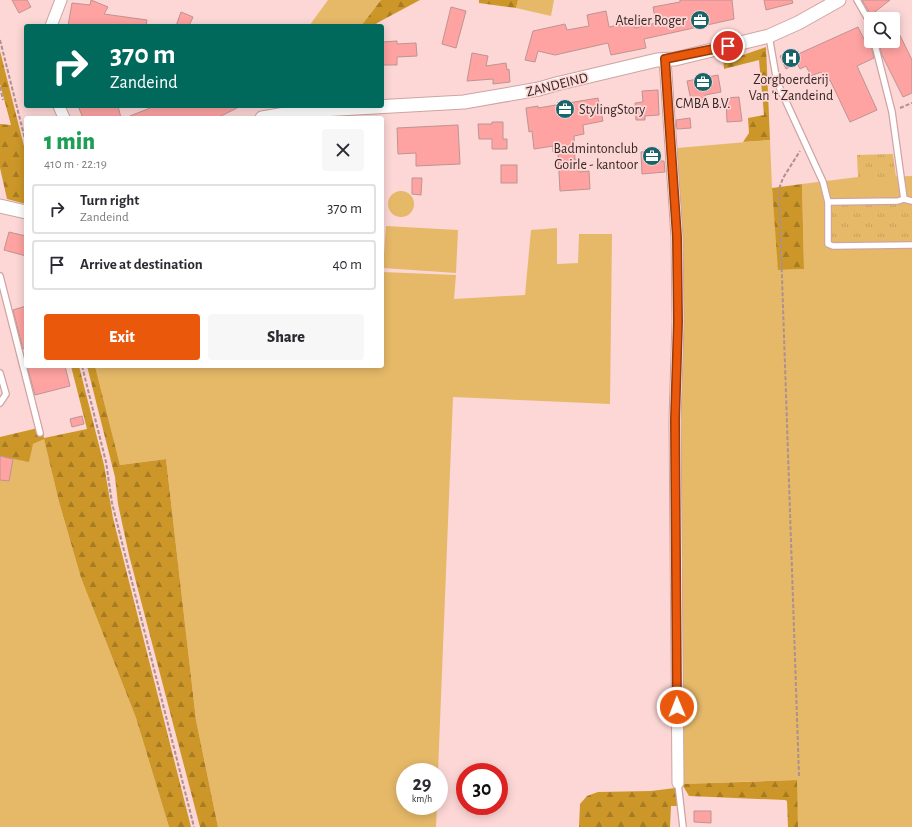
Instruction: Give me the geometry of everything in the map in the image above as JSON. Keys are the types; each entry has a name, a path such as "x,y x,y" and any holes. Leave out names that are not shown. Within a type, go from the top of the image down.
{"street":[{"path":"52,24 61,0"},
{"name":"ZANDEIND","path":"384,107 444,104 492,98 665,59 675,59 769,36 798,23 839,0"},
{"path":"665,59 676,231 678,322 675,428 678,783"},
{"name":"ZANDEIND","path":"274,116 303,111 363,108"},
{"path":"0,206 24,212"}],"lane":[{"path":"857,0 864,12"},
{"path":"769,36 777,82 822,180 828,202 827,241 830,245 912,245"},
{"path":"876,48 892,112 904,199"},
{"path":"828,202 898,201 904,199 912,201"},
{"path":"0,278 40,433"},
{"path":"0,373 6,394 0,403"},
{"path":"678,783 683,827"}],"path":[{"path":"0,40 24,135"},
{"path":"0,87 3,100"},
{"path":"892,112 912,103"},
{"path":"799,776 779,189 781,182 800,151 806,146"},
{"path":"82,368 106,462 112,503 194,827"}],"green space":[{"path":"328,0 381,0 363,24 310,24"},
{"path":"381,0 420,0 376,24 363,24"},
{"path":"479,0 518,0 516,8 479,3"},
{"path":"518,0 554,0 551,16 516,8"},
{"path":"766,47 770,140 743,142 749,133 748,118 764,115 759,60 724,69 723,59 743,55"},
{"path":"0,51 24,146 24,203 7,199 0,168 0,124 11,125 0,84"},
{"path":"770,140 772,188 779,270 804,269 802,184 858,177 912,176 912,827 798,827 796,780 682,784 680,564 682,321 677,148"},
{"path":"893,154 896,177 858,177 857,155"},
{"path":"802,184 804,269 778,270 772,188"},
{"path":"401,191 410,195 414,204 410,213 401,217 392,213 388,204 392,195"},
{"path":"837,203 912,203 912,243 830,242 829,209"},
{"path":"386,226 458,230 456,273 384,268"},
{"path":"557,228 557,264 578,263 579,234 612,234 610,404 453,397 438,763 396,763 396,815 437,815 436,827 218,827 196,720 166,459 120,465 96,368 384,368 384,272 456,275 454,299 525,295 531,230"},
{"path":"72,368 80,368 104,465 113,518 191,827 169,827 136,718 81,578 59,502 44,439 33,444 29,462 0,456 0,437 42,427 44,438 87,429"},
{"path":"88,368 96,368 120,465 166,459 196,720 218,827 200,827 129,555 118,504 115,477"},
{"path":"44,438 59,502 81,578 136,718 169,827 0,827 0,456 33,444"},
{"path":"797,780 798,827 788,827 787,801 785,800 689,796 682,784"},
{"path":"675,788 679,806 671,806 670,827 579,827 580,804 587,796 598,792 651,791"}],"building":[{"path":"12,0 27,0 31,7 19,13"},
{"path":"91,0 108,7 104,14 147,20 146,24 68,24 72,3 90,5"},
{"path":"680,0 732,0 734,19 644,39 646,48 611,55 608,43 555,55 538,51 535,62 525,60 533,31 565,24 567,30 589,26 587,15 606,11 609,27 632,22 635,28 656,23 653,7 680,2"},
{"path":"764,0 792,0 793,3 766,10"},
{"path":"862,0 890,0 875,12 869,12"},
{"path":"451,7 466,11 456,48 442,44"},
{"path":"181,12 193,17 190,24 177,24"},
{"path":"858,27 864,39 864,48 872,48 874,58 857,66 877,110 850,122 830,80 825,82 821,72 811,76 806,66 800,69 797,63 786,69 780,56 794,50 796,55"},
{"path":"900,35 912,60 912,93 903,97 880,48 900,48"},
{"path":"397,41 397,44 416,43 417,56 397,57 397,65 384,65 384,42"},
{"path":"472,53 488,56 486,66 506,63 507,70 509,69 510,82 493,84 493,79 467,81"},
{"path":"718,75 721,92 705,95 707,102 692,105 687,81"},
{"path":"658,90 659,115 645,116 645,120 636,120 635,103 643,102 642,91"},
{"path":"739,97 742,121 727,122 726,98"},
{"path":"598,98 603,121 583,125 584,134 574,136 575,160 579,160 579,172 589,171 590,189 560,191 558,154 553,152 553,146 534,149 532,131 529,132 526,108 538,106 538,108"},
{"path":"79,108 118,108 120,116 82,116"},
{"path":"150,108 237,108 221,116 130,116"},
{"path":"690,118 691,128 677,129 676,120"},
{"path":"492,122 503,122 503,139 507,139 507,149 492,149 492,139 479,139 478,124 492,124"},
{"path":"458,125 460,164 416,166 416,153 398,154 397,128"},
{"path":"657,150 658,161 664,161 665,172 642,174 641,152"},
{"path":"501,165 517,165 517,183 501,183"},
{"path":"412,178 422,178 421,195 412,194"},
{"path":"9,232 24,236 24,255 4,250"},
{"path":"24,307 23,349 13,310"},
{"path":"28,368 66,368 70,386 35,395"},
{"path":"82,416 84,424 72,427 70,419"},
{"path":"0,456 13,459 9,481 0,480"},
{"path":"694,811 711,811 711,823 694,822"}],"place":[{"name":"Atelier Roger","path":"700,20"},
{"name":"Zorgboerderij Van 't Zandeind","path":"791,58"},
{"name":"CMBA B.V.","path":"703,82"},
{"name":"StylingStory","path":"565,109"},
{"name":"Badmintonclub Goirle - kantoor","path":"652,156"}],"route":[{"path":"677,707 675,420 678,322 677,237 665,59 675,59 728,46"}]}
